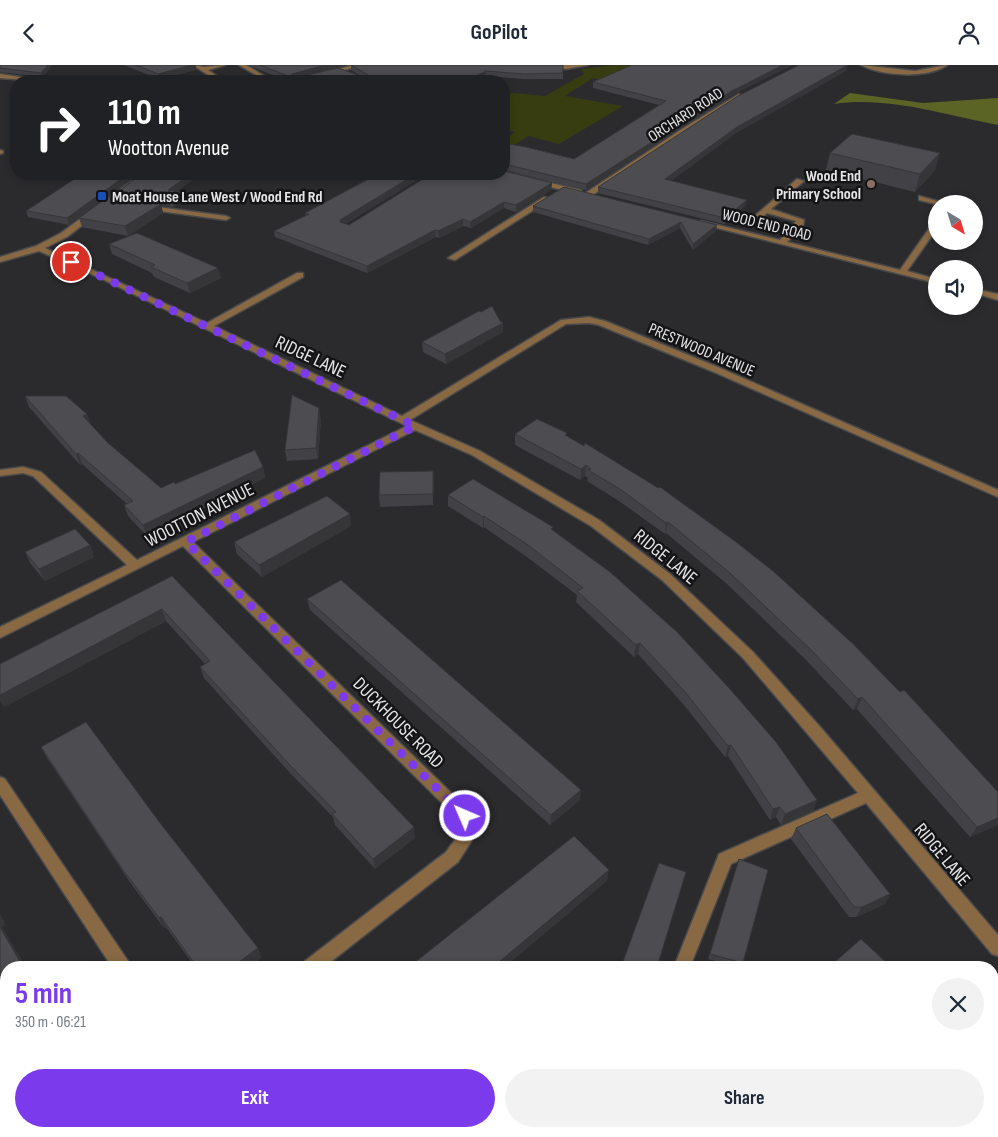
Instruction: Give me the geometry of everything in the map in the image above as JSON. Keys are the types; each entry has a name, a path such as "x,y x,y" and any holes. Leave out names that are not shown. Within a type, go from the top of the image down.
{"street":[{"path":"196,65 212,75"},
{"path":"204,69 222,65"},
{"path":"242,65 260,75"},
{"path":"321,75 361,65"},
{"path":"521,65 585,65"},
{"path":"864,65 909,74 933,72 944,65"},
{"path":"341,70 349,74"},
{"name":"ORCHARD ROAD","path":"588,194 684,130 749,91"},
{"path":"510,176 597,197"},
{"path":"0,260 39,248 64,235 137,180"},
{"path":"751,223 800,181"},
{"path":"452,258 564,188"},
{"path":"922,198 928,200"},
{"path":"108,201 117,203"},
{"path":"134,205 226,219"},
{"path":"766,210 800,221 800,224 781,243"},
{"name":"WOOD END ROAD","path":"693,221 928,279"},
{"path":"902,273 928,236"},
{"name":"RIDGE LANE","path":"39,248 103,275 206,327 476,453 595,523 666,577 748,655 817,733 998,948"},
{"path":"206,327 300,275"},
{"path":"983,293 998,297"},
{"name":"PRESTWOOD AVENUE","path":"403,420 564,322 590,320 602,323 717,371 998,494"},
{"name":"WOOTTON AVENUE","path":"0,633 186,542 415,426"},
{"path":"0,473 23,470 37,474 136,566"},
{"name":"DUCKHOUSE ROAD","path":"186,542 465,816 468,834 452,857 319,961"},
{"path":"0,783 118,961"},
{"path":"684,961 725,859 868,795"}],"green space":[{"path":"615,65 632,66 602,81 593,78 565,96 623,106 559,144 528,136 510,148 510,136 515,132 510,131 510,93 545,96 584,74 581,69"},
{"path":"850,93 923,103 998,98 998,125 896,104 855,102 834,104"}],"building":[{"path":"0,65 48,65 41,73 0,68"},
{"path":"136,65 192,65 158,74"},
{"path":"260,65 325,65 291,75 286,75"},
{"path":"351,65 563,65 563,73 524,74 486,71 478,75 368,75"},
{"path":"632,65 783,65 732,91 586,184 510,165 510,144 574,159 666,101 593,82"},
{"path":"799,65 848,65 737,127 665,179 747,200 725,218 598,187 738,96"},
{"path":"338,68 358,75 307,75"},
{"path":"852,134 940,153 920,174 830,153"},
{"path":"510,172 552,183 516,205 504,202 470,222 463,219 438,231 435,230 367,266 274,231 309,214 305,213 367,180 406,180 340,220 340,222 349,225 421,180 510,180"},
{"path":"73,180 120,180 67,218 26,211"},
{"path":"133,180 182,180 168,190 185,192 172,200 118,192"},
{"path":"564,187 717,225 693,244 681,222 649,239 533,206"},
{"path":"108,197 161,204 125,226 79,218"},
{"path":"137,233 218,268 187,283 151,267 155,265 109,244"},
{"path":"492,306 503,323 445,354 422,342 479,311 481,312"},
{"path":"292,395 319,408 316,448 285,450"},
{"path":"25,396 66,396 87,414 83,416 108,443 161,488 174,482 175,484 255,450 263,467 143,525 124,505 133,501 78,453 76,454"},
{"path":"537,419 567,433 565,435 584,446 585,443 658,488 660,487 773,571 853,644 900,692 904,690 998,792 998,818 977,827 862,697 858,699 810,649 730,573 668,522 666,523 620,489 588,470 591,469 586,465 581,469 515,434"},
{"path":"433,471 433,494 379,495 380,472"},
{"path":"473,479 553,527 551,529 610,572 677,632 776,742 817,800 785,814 780,807 773,809 731,745 728,746 686,693 640,643 636,645 577,591 583,588 528,545 448,495"},
{"path":"327,496 350,514 259,565 234,542"},
{"path":"75,529 90,545 39,569 25,552"},
{"path":"172,576 414,827 373,859 332,814 336,812 287,762 200,667 210,661 162,609 0,695 0,664"},
{"path":"341,580 581,790 551,815 307,599"},
{"path":"86,722 160,823 258,948 240,961 193,961 161,917 159,918 123,870 41,747"},
{"path":"827,814 890,894 862,907 854,907 796,828"},
{"path":"574,836 609,870 500,961 417,961"},
{"path":"739,859 768,870 744,961 736,961 710,954"},
{"path":"659,863 686,872 659,961 623,961"},
{"path":"0,927 20,961 0,961"},
{"path":"861,939 885,961 836,961"}],"place":[{"name":"Wood End Primary School","path":"871,184"},
{"name":"Moat House Lane West / Wood End Rd","path":"102,196"}],"route":[{"path":"71,262 103,275 206,327 415,426 186,542 465,816"}]}
